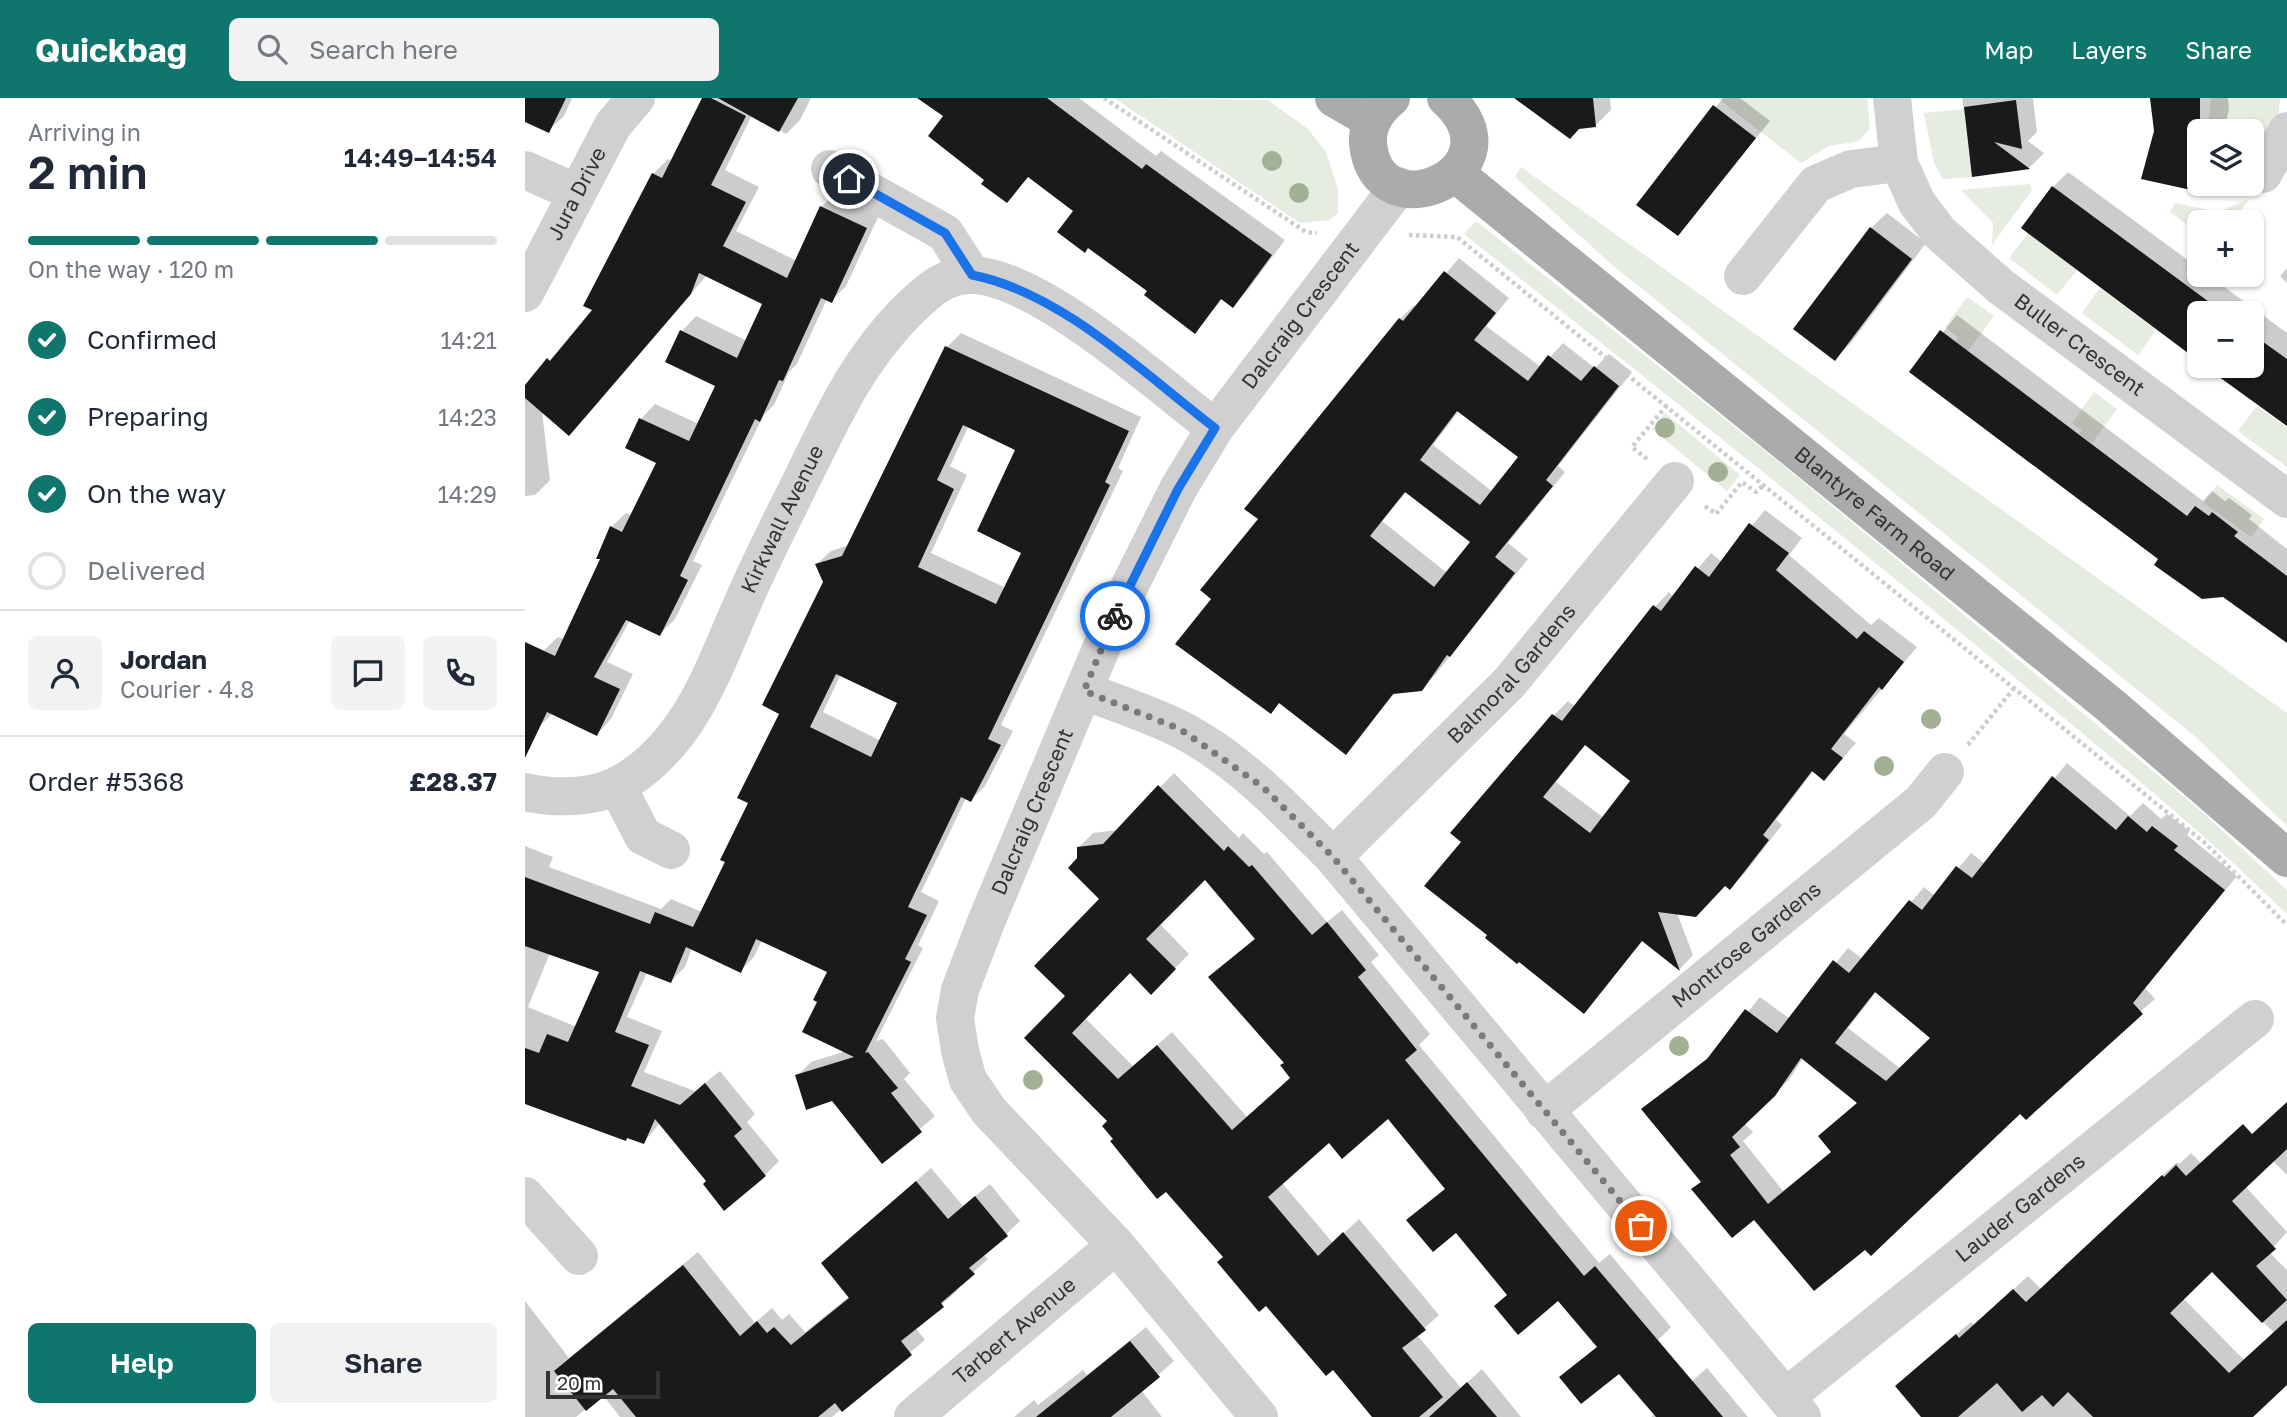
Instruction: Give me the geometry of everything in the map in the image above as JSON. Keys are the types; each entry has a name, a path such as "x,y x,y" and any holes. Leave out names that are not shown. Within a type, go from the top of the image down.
{"main road":[{"path":"1334,98 1382,109 1368,135 1369,152 1386,179 1399,186 1424,190 1446,182 1456,174 1465,159 1467,125 1458,110 1446,98"},
{"name":"Blantyre Farm Road","path":"1456,174 2072,674 2189,771 2287,858"}],"street":[{"name":"Jura Drive","path":"525,293 613,125 636,98"},
{"name":"Buller Crescent","path":"1892,98 1899,163 1917,203 1940,233 1974,265 2287,499"},
{"path":"2264,172 2287,131"},
{"path":"1743,276 1816,184 1851,169 1899,163"},
{"path":"830,169 945,233 972,275 1001,281 1073,320 1215,428"},
{"path":"525,170 577,193"},
{"name":"Dalcraig Crescent","path":"1259,1417 1116,1245 989,1111 965,1071 955,1018 960,990 986,922 1145,552 1215,428 1399,186"},
{"name":"Kirkwall Avenue","path":"525,792 566,797 617,786 655,758 696,707 785,513 863,361 928,292 954,277 972,275"},
{"name":"Balmoral Gardens","path":"1333,857 1509,683 1675,481"},
{"path":"1084,691 1180,729 1220,755 1263,787 1333,857 1794,1407"},
{"name":"Montrose Gardens","path":"1544,1111 1921,802 1945,772"},
{"path":"617,786 643,836 671,850"},
{"name":"Lauder Gardens","path":"1794,1407 2255,1019"},
{"path":"525,1196 579,1256"},
{"name":"Tarbert Avenue","path":"913,1417 1116,1245"}],"path":[{"path":"1104,98 1306,232 1457,237 2205,843 2287,925"},
{"path":"1667,405 1632,447 1716,514 1742,482 1756,492 1765,484"},
{"path":"1945,772 2015,687"}],"shaded area":[{"path":"1114,98 1268,100 1308,129 1326,152 1338,189 1338,213 1329,220 1300,223"},
{"path":"1717,98 1867,98 1870,128 1859,141 1829,146 1801,163"},
{"path":"2211,98 2280,98 2278,119 2264,143 2264,119 2209,119"},
{"path":"1964,109 1972,177 1943,179 1934,163 1924,113"},
{"path":"1521,167 2287,713 2287,826 2197,738 1610,263 1515,177"},
{"path":"2030,184 2032,190 1992,245 1993,223 1961,190"},
{"path":"2249,199 2241,210 2223,210"},
{"path":"2175,203 2208,210 2187,210 2187,224 2170,212"},
{"path":"1476,221 1779,462 2200,810 2287,890 2287,914 2176,812 1983,651 1790,493 1464,234"},
{"path":"2028,233 2077,270 2057,295 2009,258"},
{"path":"2100,288 2156,330 2138,355 2082,313"},
{"path":"1967,297 1994,316 1968,351 1955,341 1958,337 1945,327"},
{"path":"2094,392 2117,409 2092,443 2079,434 2082,431 2072,423"},
{"path":"2257,406 2287,428 2287,467 2238,431"},
{"path":"1665,413 1740,475 1727,491 1652,429"},
{"path":"2217,485 2264,519 2251,537 2204,503"}],"building":[{"path":"525,98 566,98 549,133 525,122"},
{"path":"702,98 711,98 746,116 711,185 746,202 723,246 787,278 820,206 867,228 832,303 821,298 783,381 779,380 760,422 755,419 680,576 688,580 660,636 626,620 594,677 620,689 597,736 547,712 525,758 525,642 555,656 600,559 596,559 610,526 622,532 656,463 625,448 639,418 689,441 715,386 665,362 680,330 737,358 762,304 699,273 691,294 569,436 525,398 525,385 547,358 550,361 592,310 583,306 652,173 662,178"},
{"path":"718,98 798,98 779,132"},
{"path":"917,98 1047,98 1142,169 1146,164 1272,255 1233,308 1221,299 1195,334 1144,295 1147,291 1088,248 1085,253 1057,232 1073,211 1028,177 1007,203 981,184 984,180 928,136 943,116"},
{"path":"1514,98 1593,98 1596,127 1579,129 1570,139"},
{"path":"2150,98 2200,98 2200,119 2187,119 2187,189 2141,179 2154,131"},
{"path":"2016,100 2022,149 1994,142 2030,169 1972,177 1964,107"},
{"path":"1713,105 1756,138 1678,236 1636,205"},
{"path":"2052,186 2208,301 2187,301 2187,352 2021,228"},
{"path":"1870,227 1912,259 1835,361 1793,329"},
{"path":"1444,271 1496,313 1474,340 1528,381 1548,355 1581,381 1594,366 1619,386 1546,480 1553,486 1495,557 1515,573 1450,657 1447,655 1422,691 1393,694 1346,755 1279,703 1271,714 1175,644 1211,599 1200,590 1258,519 1244,509 1399,318 1403,321","holes":["1457,411 1518,457 1480,505 1420,460","1405,492 1470,542 1434,587 1370,536"]},
{"path":"1940,330 2187,516 2195,506 2209,516 2212,512 2238,532 2234,536 2287,576 2287,643 2223,597 2202,599 2154,565 2158,559 1909,372"},
{"path":"2264,343 2287,359 2287,426 2221,378 2264,378"},
{"path":"945,346 1129,431 1105,482 1110,485 988,739 1001,745 971,802 961,797 908,907 927,915 905,959 911,962 865,1053 868,1052 898,1088 891,1093 922,1132 882,1164 832,1101 806,1110 795,1075 854,1057 802,1032 817,1002 813,1000 827,972 756,939 741,973 686,947 671,983 640,971 615,1032 649,1045 631,1086 680,1105 705,1083 742,1129 734,1136 766,1176 724,1211 703,1184 706,1181 655,1119 644,1144 627,1138 626,1141 525,1104 525,1048 539,1053 547,1034 568,1042 599,972 525,946 525,877 650,924 655,912 693,927 725,862 720,860 748,803 737,798 779,714 762,705 823,582 815,564 842,556","holes":["963,425 1015,450 977,531 1021,553 996,604 918,567 954,489 937,480","836,674 897,703 871,757 810,727"]},
{"path":"1749,523 1789,553 1776,570 1857,639 1864,631 1904,662 1882,690 1879,687 1831,749 1843,758 1824,781 1812,771 1763,835 1769,840 1730,890 1725,886 1696,917 1658,912 1680,971 1642,941 1584,1014 1519,962 1517,964 1485,938 1487,935 1424,886 1461,842 1450,833 1552,714 1562,721 1653,605 1661,611 1695,566 1709,577","holes":["1585,745 1630,781 1590,833 1543,797"]},
{"path":"2052,776 2116,830 2128,816 2147,832 2152,826 2178,846 2174,850 2225,890 2133,1003 2143,1014 2026,1120 2020,1114 1871,1256 1865,1250 1814,1291 1754,1220 1732,1238 1691,1189 1701,1182 1641,1109 1707,1059 1745,1009 1777,1033 1833,960 1849,973 1909,900 1922,910 1956,866 1972,878","holes":["1875,992 1930,1038 1886,1081 1835,1043","1801,1058 1857,1103 1818,1136 1831,1152 1768,1204 1730,1155 1740,1147 1732,1137 1775,1096"]},
{"path":"1158,785 1224,851 1228,846 1249,867 1252,865 1312,935 1327,922 1366,970 1358,977 1417,1050 1405,1060 1584,1276 1595,1266 1723,1417 1656,1417 1619,1374 1581,1404 1559,1377 1597,1347 1558,1301 1518,1335 1494,1306 1507,1295 1456,1233 1433,1252 1406,1220 1445,1189 1388,1119 1342,1159 1329,1143 1268,1197 1318,1256 1343,1232 1426,1330 1402,1348 1443,1397 1419,1417 1372,1417 1333,1370 1326,1376 1266,1306 1259,1312 1217,1262 1223,1257 1166,1192 1157,1199 1110,1141 1113,1139 1102,1126 1107,1121 1024,1038 1065,996 1034,966 1099,899 1068,868 1077,858 1077,847 1103,844","holes":["1205,880 1255,939 1208,977 1284,1063 1280,1065 1290,1078 1232,1130 1157,1045 1118,1079 1072,1033 1130,973 1151,995 1176,969 1146,939"]},
{"path":"2287,1102 2287,1149 2232,1201 2276,1249 2256,1266 2287,1300 2262,1323 2212,1272 2170,1313 2229,1373 2287,1320 2287,1385 2253,1417 2093,1417 2068,1392 2053,1407 2042,1395 2022,1412 1997,1383 1958,1417 1921,1417 1895,1386 1956,1334 1959,1338 2013,1289 2026,1302 2162,1175 2164,1177 2176,1165 2186,1176 2243,1124 2252,1134"},
{"path":"916,1181 948,1219 975,1196 1008,1236 969,1268 975,1274 941,1303 944,1307 901,1341 912,1355 842,1412 835,1403 818,1417 636,1417 613,1389 586,1411 554,1371 683,1265 740,1336 757,1321 767,1333 774,1327 791,1345 849,1298 821,1263"},
{"path":"1130,1341 1160,1377 1111,1417 1036,1417"},
{"path":"1467,1382 1497,1417 1429,1417"}],"way so far":[{"path":"1115,616 1084,691 1180,729 1263,787 1333,857 1641,1226"}],"route":[{"path":"849,179 945,233 972,275 1001,281 1073,320 1215,428 1178,489 1115,616"}]}
